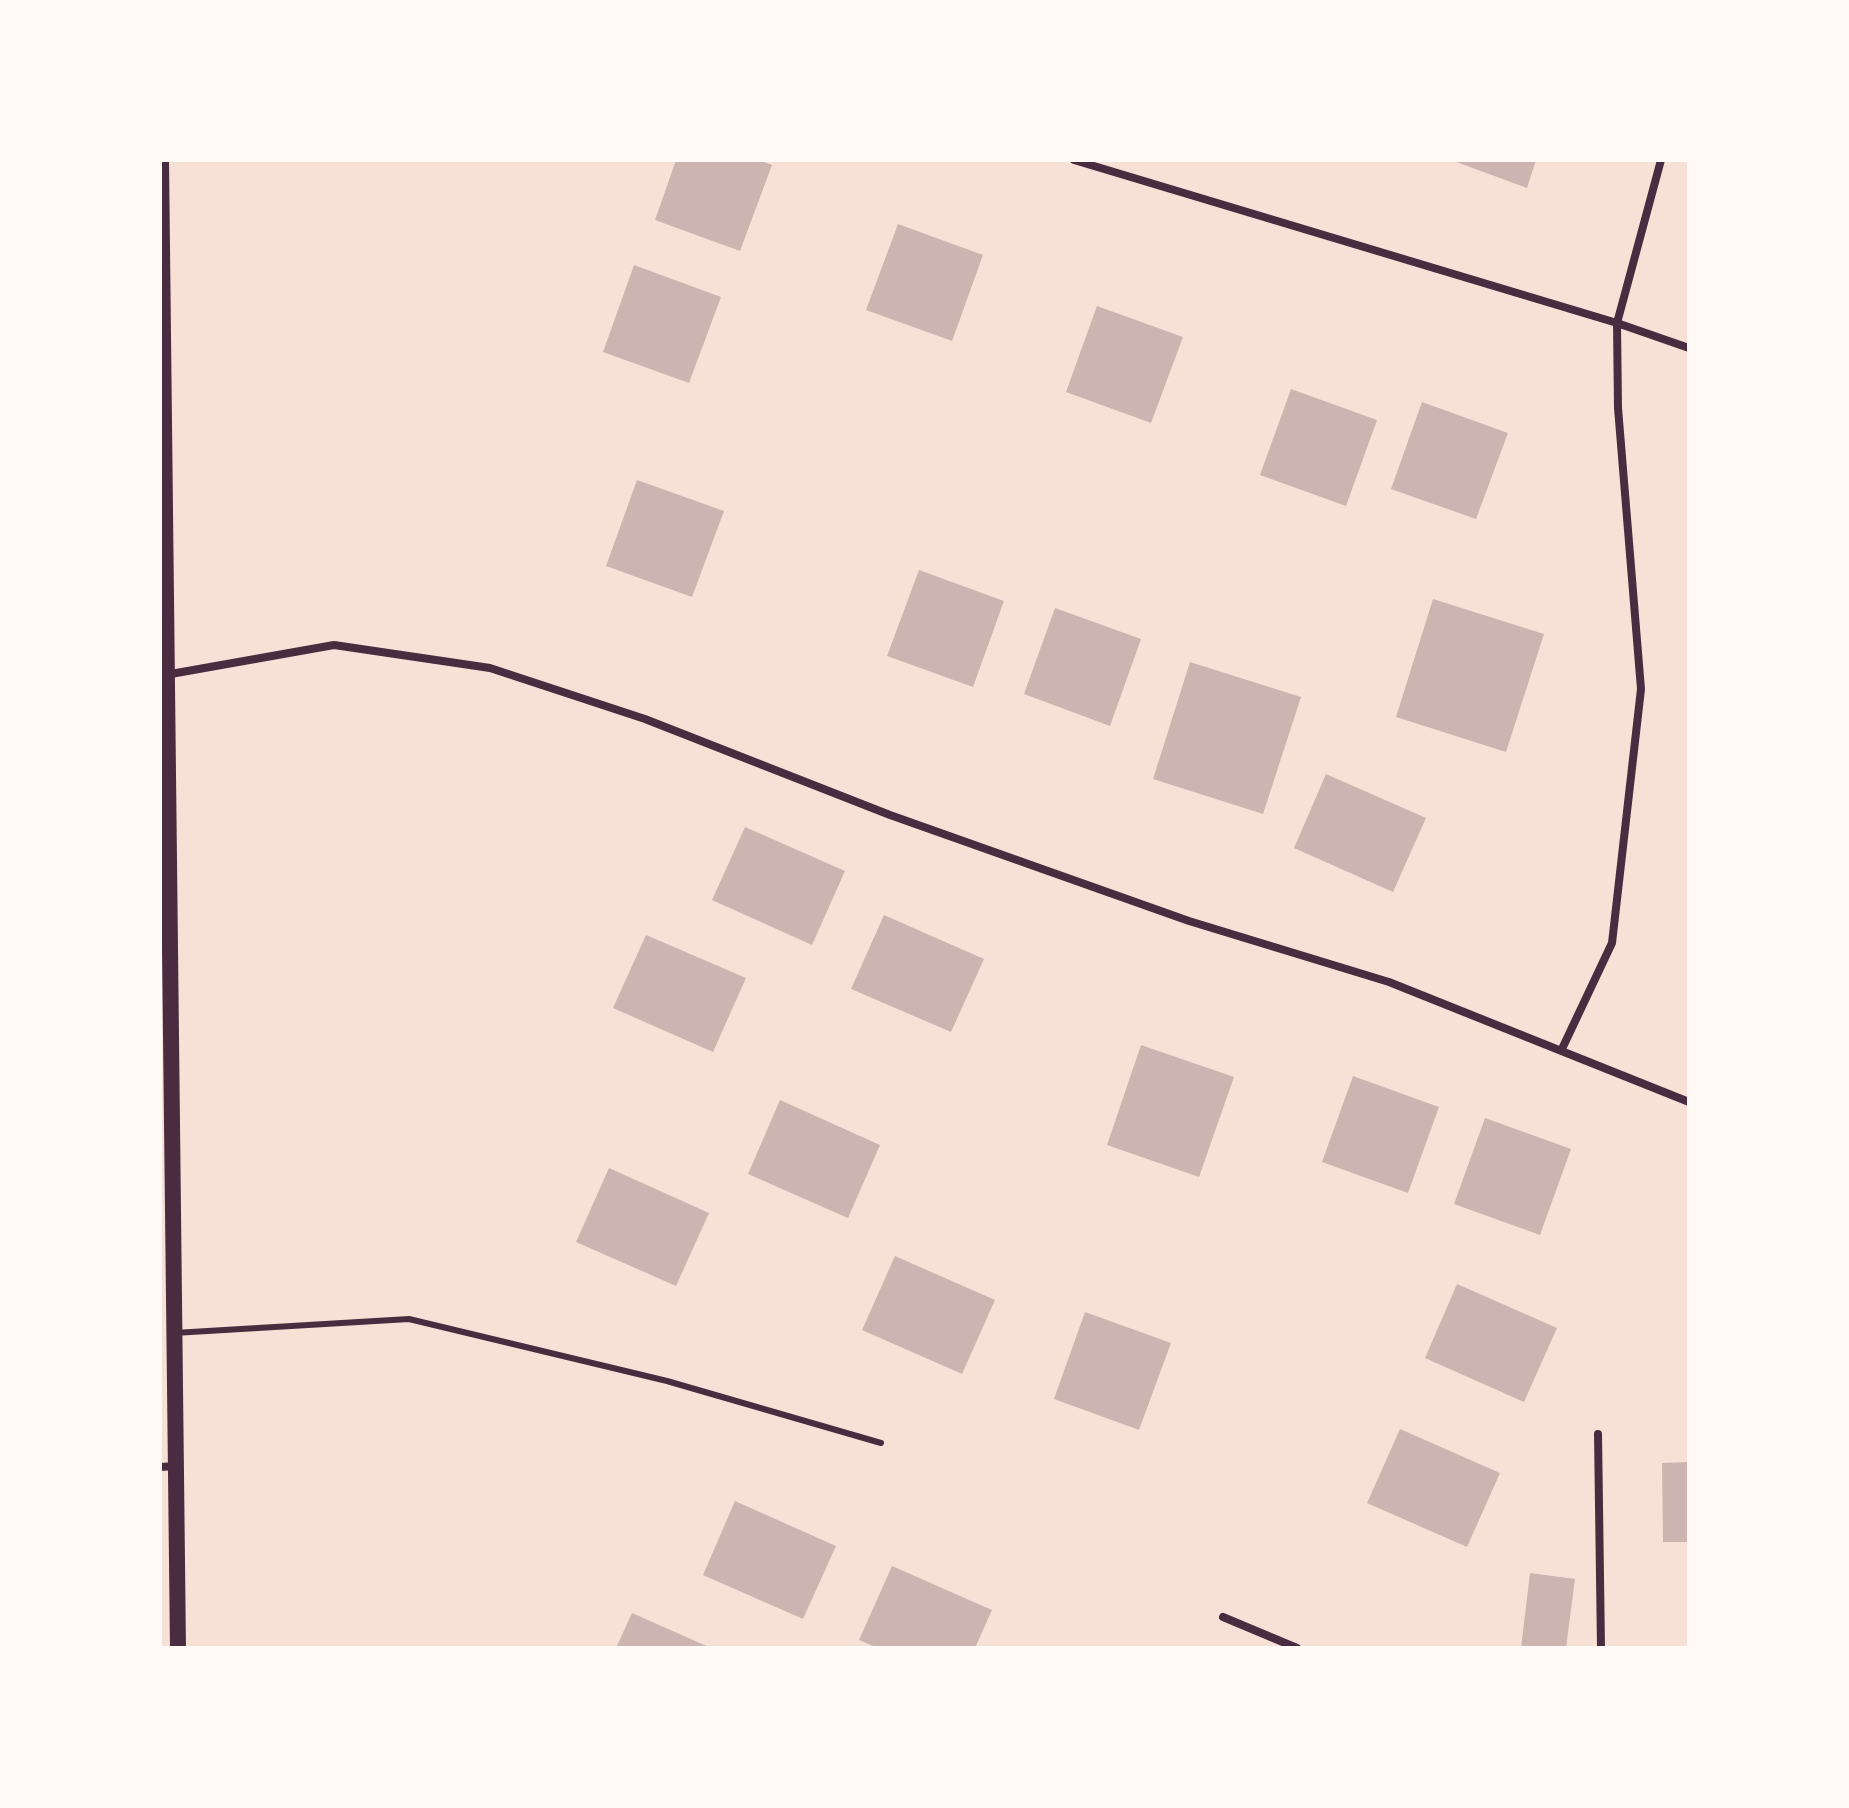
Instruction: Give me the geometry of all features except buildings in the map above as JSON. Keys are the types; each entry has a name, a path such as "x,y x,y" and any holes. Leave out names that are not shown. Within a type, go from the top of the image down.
{"main road":[{"path":"161,160 163,675 174,1333 168,1466 178,1648"}],"street":[{"path":"1074,160 1617,323 1689,348"},
{"path":"1561,1051 1612,943 1641,689 1618,408 1617,323 1661,160"},
{"path":"163,675 334,645 490,668 645,719 890,815 1174,916 1389,982 1689,1102"},
{"path":"1598,1434 1601,1648"},
{"path":"1223,1617 1297,1648"}],"lane":[{"path":"174,1333 409,1319 667,1381 881,1443"}]}
